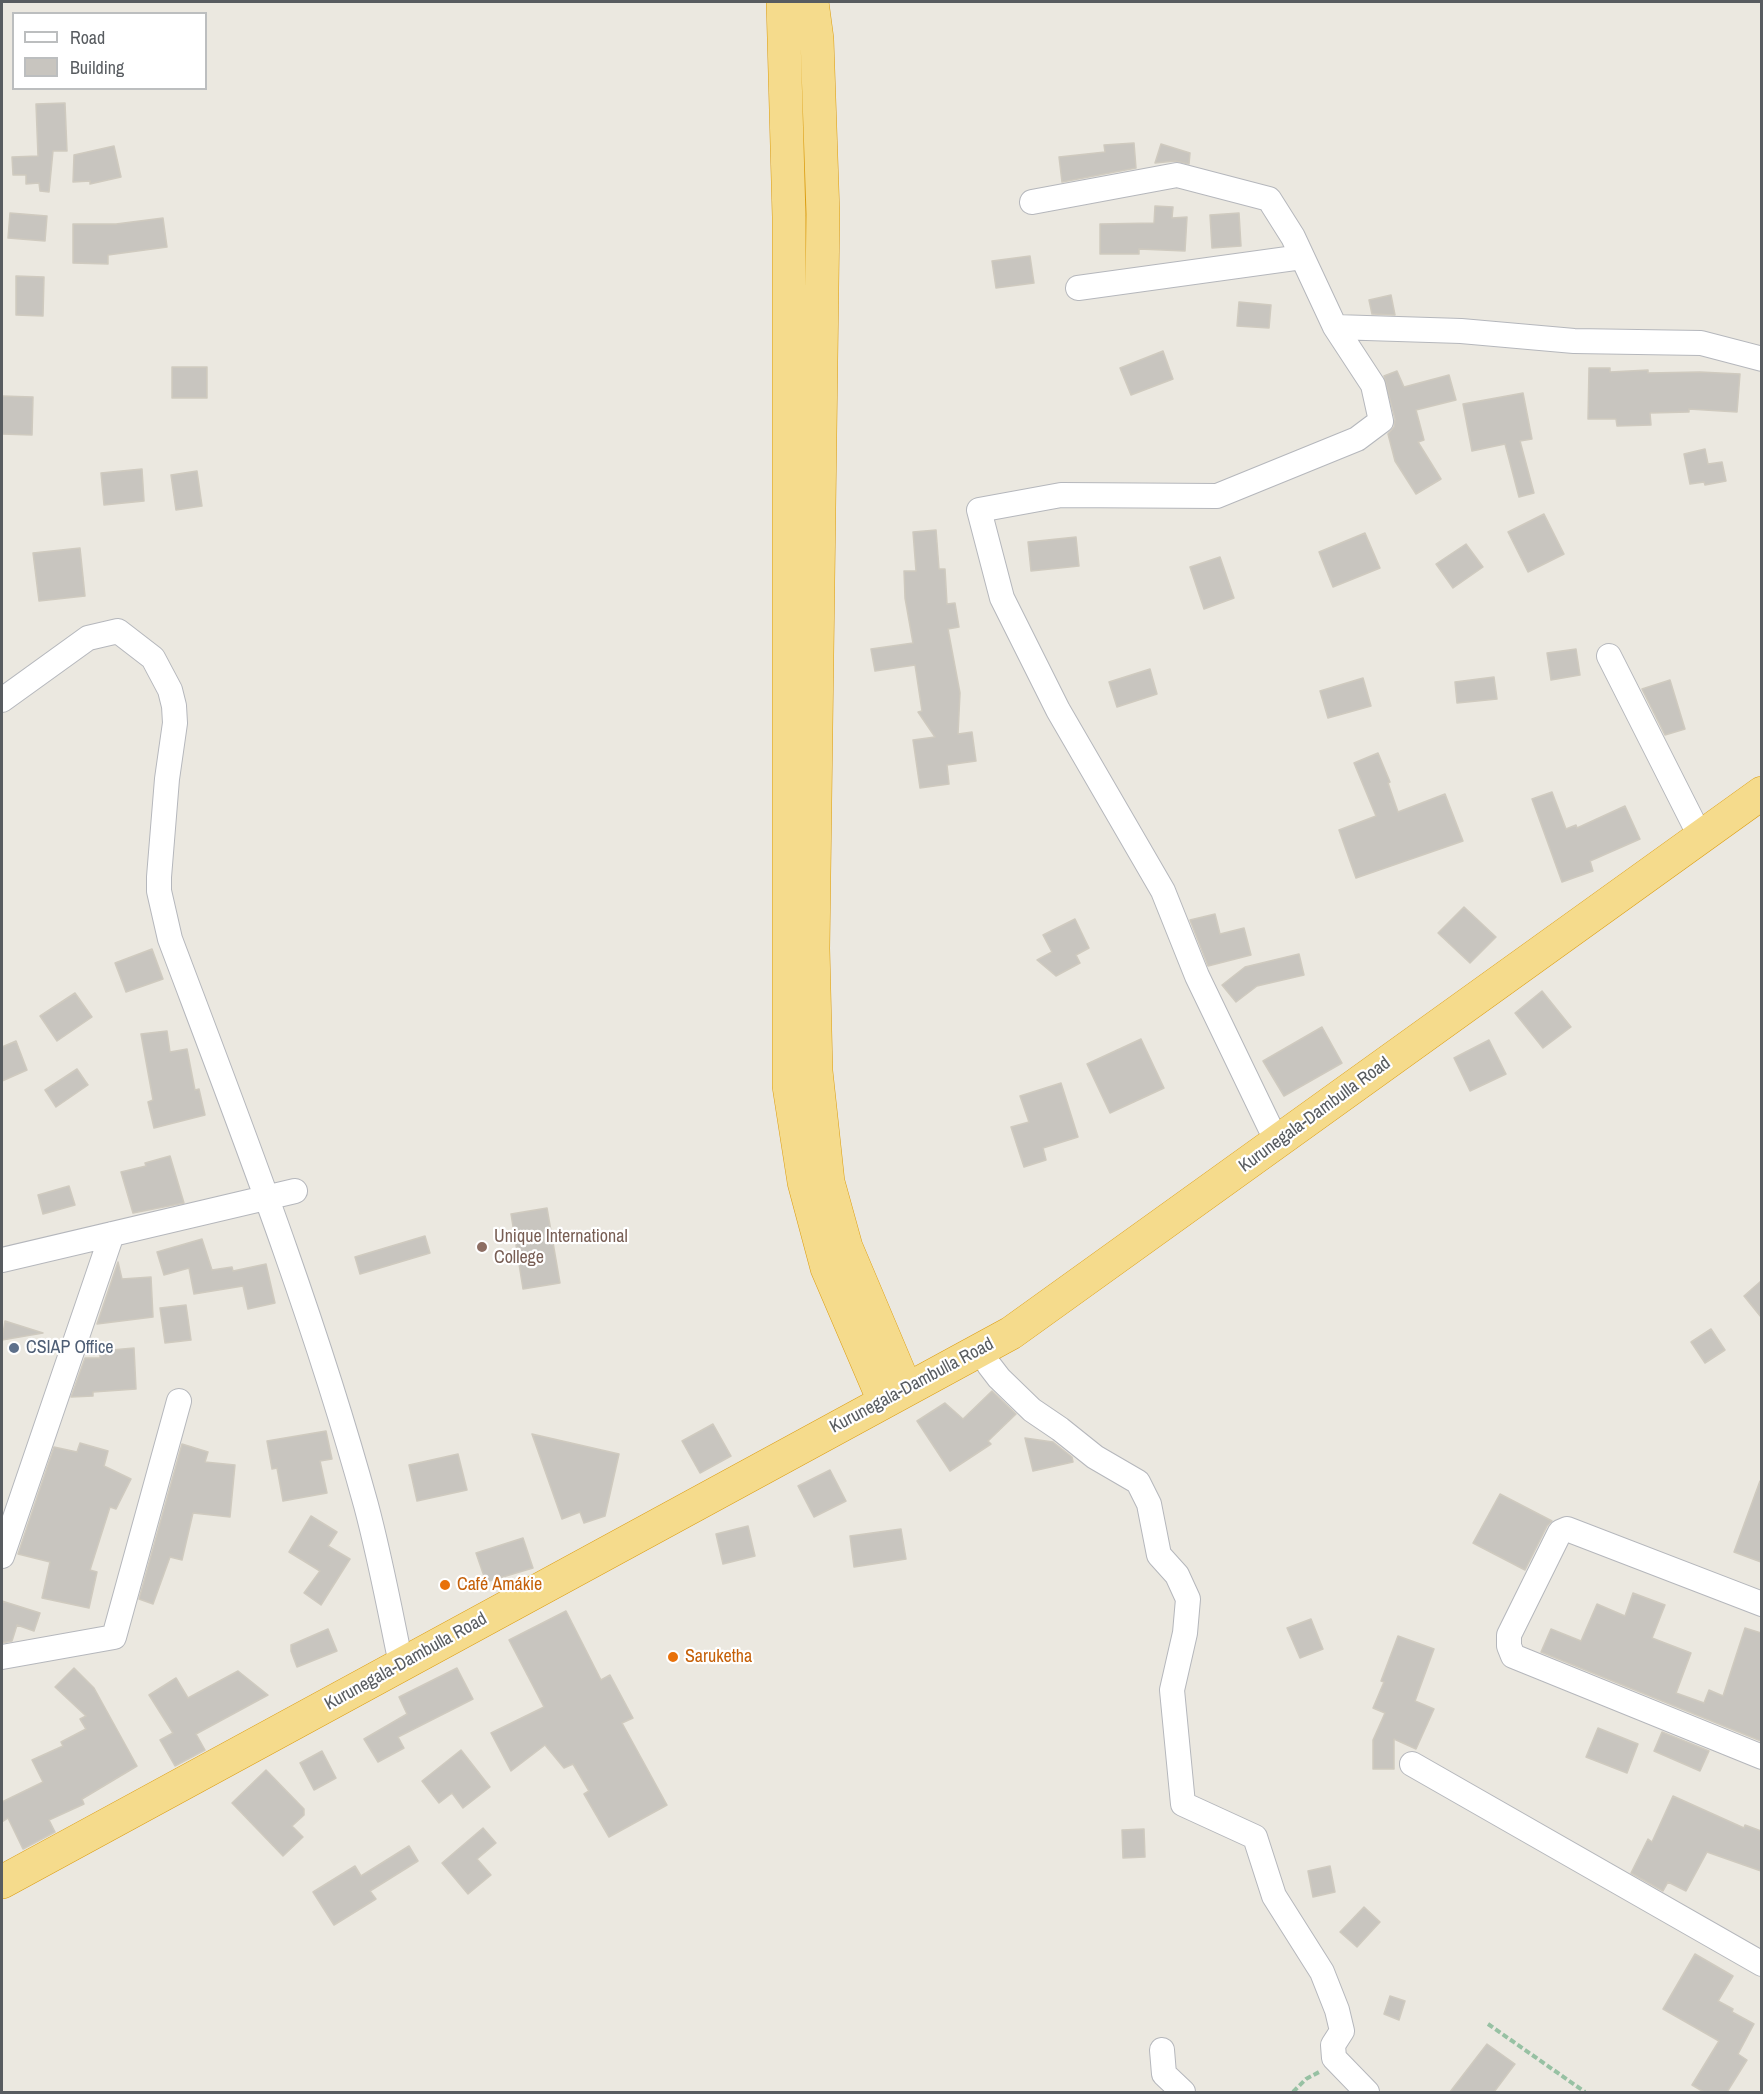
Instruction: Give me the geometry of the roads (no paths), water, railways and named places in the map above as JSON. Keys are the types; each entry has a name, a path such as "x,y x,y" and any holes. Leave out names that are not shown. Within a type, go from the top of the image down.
{"highway":[{"path":"783,2 789,218 789,1086 804,1182 827,1268 895,1395"},
{"path":"812,2 817,39 823,214 813,948 816,1071 828,1182 846,1247 895,1395"},
{"name":"Kurunegala-Dambulla Road","path":"2,1882 1011,1333 1761,793"}],"street":[{"path":"1032,202 1177,175 1269,199 1293,237 1335,327 1373,385 1381,421 1357,439 1217,496 1061,495 979,510 1002,598 1058,710 1163,891 1197,976 1276,1142"},
{"path":"1078,288 1302,257"},
{"path":"1335,327 1461,331 1574,341 1701,343 1761,359"},
{"path":"2,700 88,638 118,631 153,658 170,690 175,723 166,779 159,877 164,918 267,1198 316,1342 366,1506 401,1664"},
{"path":"1609,656 1700,836"},
{"path":"2,1260 296,1191"},
{"path":"2,1556 112,1234"},
{"path":"989,1365 1032,1410 1095,1457 1138,1482 1149,1504 1159,1555 1177,1575 1188,1599 1185,1633 1172,1690 1183,1804 1255,1837 1274,1896 1322,1972 1337,2010 1342,2031 1333,2045 1334,2058 1366,2092"},
{"path":"2,1657 114,1637 178,1401"},
{"path":"1761,1604 1568,1529 1560,1532 1509,1635 1509,1646 1513,1656 1761,1757"},
{"path":"1412,1764 1761,1964"},
{"path":"1162,2050 1164,2074 1183,2092"}],"place":[{"name":"Unique International College","path":"482,1247"},
{"name":"CSIAP Office","path":"14,1348"},
{"name":"Café Amákie","path":"445,1585"},
{"name":"Saruketha","path":"673,1657"}]}
